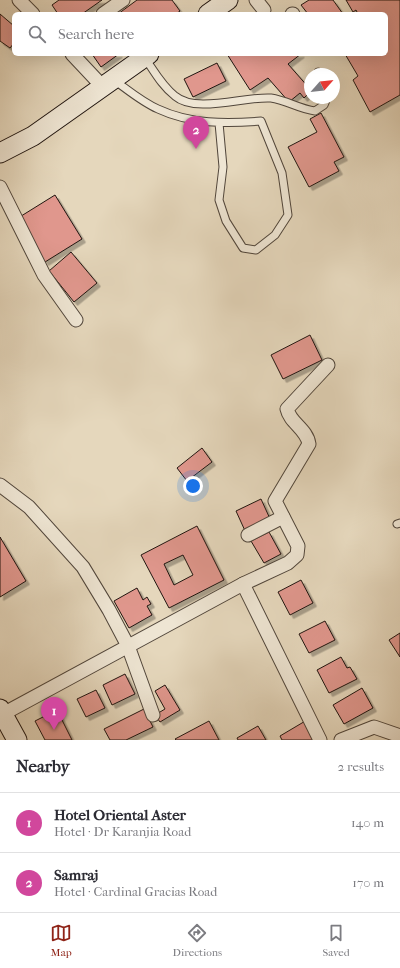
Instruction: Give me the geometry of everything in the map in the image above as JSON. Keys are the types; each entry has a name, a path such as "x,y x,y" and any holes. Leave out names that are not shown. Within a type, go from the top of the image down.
{"street":[{"path":"19,0 31,12"},
{"path":"106,12 123,0"},
{"path":"256,0 263,12"},
{"path":"74,56 107,83"},
{"path":"0,153 33,136 146,56"},
{"path":"0,187 44,275 76,320"},
{"path":"17,740 1,711 128,646 243,584 288,563 297,555 298,546 275,501 309,444 308,435 288,414 287,409 328,365"},
{"path":"0,485 29,507 83,566 128,646 154,715"},
{"path":"248,535 283,517"},
{"path":"243,584 320,740"},
{"path":"341,740 374,727 400,736"}],"lane":[{"path":"146,56 162,83 176,97 191,104 271,98 299,108 315,111 325,104"},
{"path":"107,83 157,109 199,122 219,123 261,121 282,173 288,215 275,235 256,250 243,248 226,221 219,200 223,167 219,123"}],"building":[{"path":"59,0 102,0 85,12 57,12 52,5"},
{"path":"137,0 172,0 180,11 179,12 121,12"},
{"path":"309,0 333,0 342,12 306,12 301,5"},
{"path":"346,0 400,0 400,95 370,112 353,80 358,76 346,56 388,56 388,12 357,12 356,10 353,12"},
{"path":"0,14 12,24 12,46 10,48 0,41"},
{"path":"93,56 116,56 101,67"},
{"path":"228,56 298,56 288,64 304,82 304,98 300,93 289,102 268,78 250,90"},
{"path":"217,63 226,81 193,97 184,79"},
{"path":"321,113 344,157 334,162 339,171 309,187 288,147 317,132 310,119"},
{"path":"55,195 82,239 45,262 18,218"},
{"path":"71,252 97,283 74,302 49,271"},
{"path":"310,335 322,360 283,379 271,355"},
{"path":"202,448 212,462 187,481 177,468"},
{"path":"261,499 271,521 246,533 236,511"},
{"path":"197,526 224,580 169,608 141,555","holes":["183,555 193,575 174,585 164,564"]},
{"path":"269,532 281,554 264,563 251,541"},
{"path":"0,537 26,581 0,597"},
{"path":"301,580 313,603 290,615 278,592"},
{"path":"137,588 143,600 147,597 151,604 147,606 152,615 129,628 114,601"},
{"path":"325,621 335,640 309,653 299,634"},
{"path":"400,633 400,657 389,640"},
{"path":"341,657 347,668 350,667 357,679 329,693 317,670"},
{"path":"125,674 135,694 112,705 103,685"},
{"path":"165,685 180,710 160,722 155,715 165,709 155,691"},
{"path":"362,688 373,708 344,724 333,705"},
{"path":"96,690 105,708 86,717 77,699"},
{"path":"144,709 153,727 126,740 110,740 104,729"},
{"path":"57,710 72,740 45,740 35,721"},
{"path":"307,720 313,740 282,740 280,736"},
{"path":"209,721 219,740 175,739"},
{"path":"258,726 266,740 238,740 237,738"}],"place":[{"name":"Samraj","path":"196,149"},
{"name":"Hotel Oriental Aster","path":"54,730"}]}
